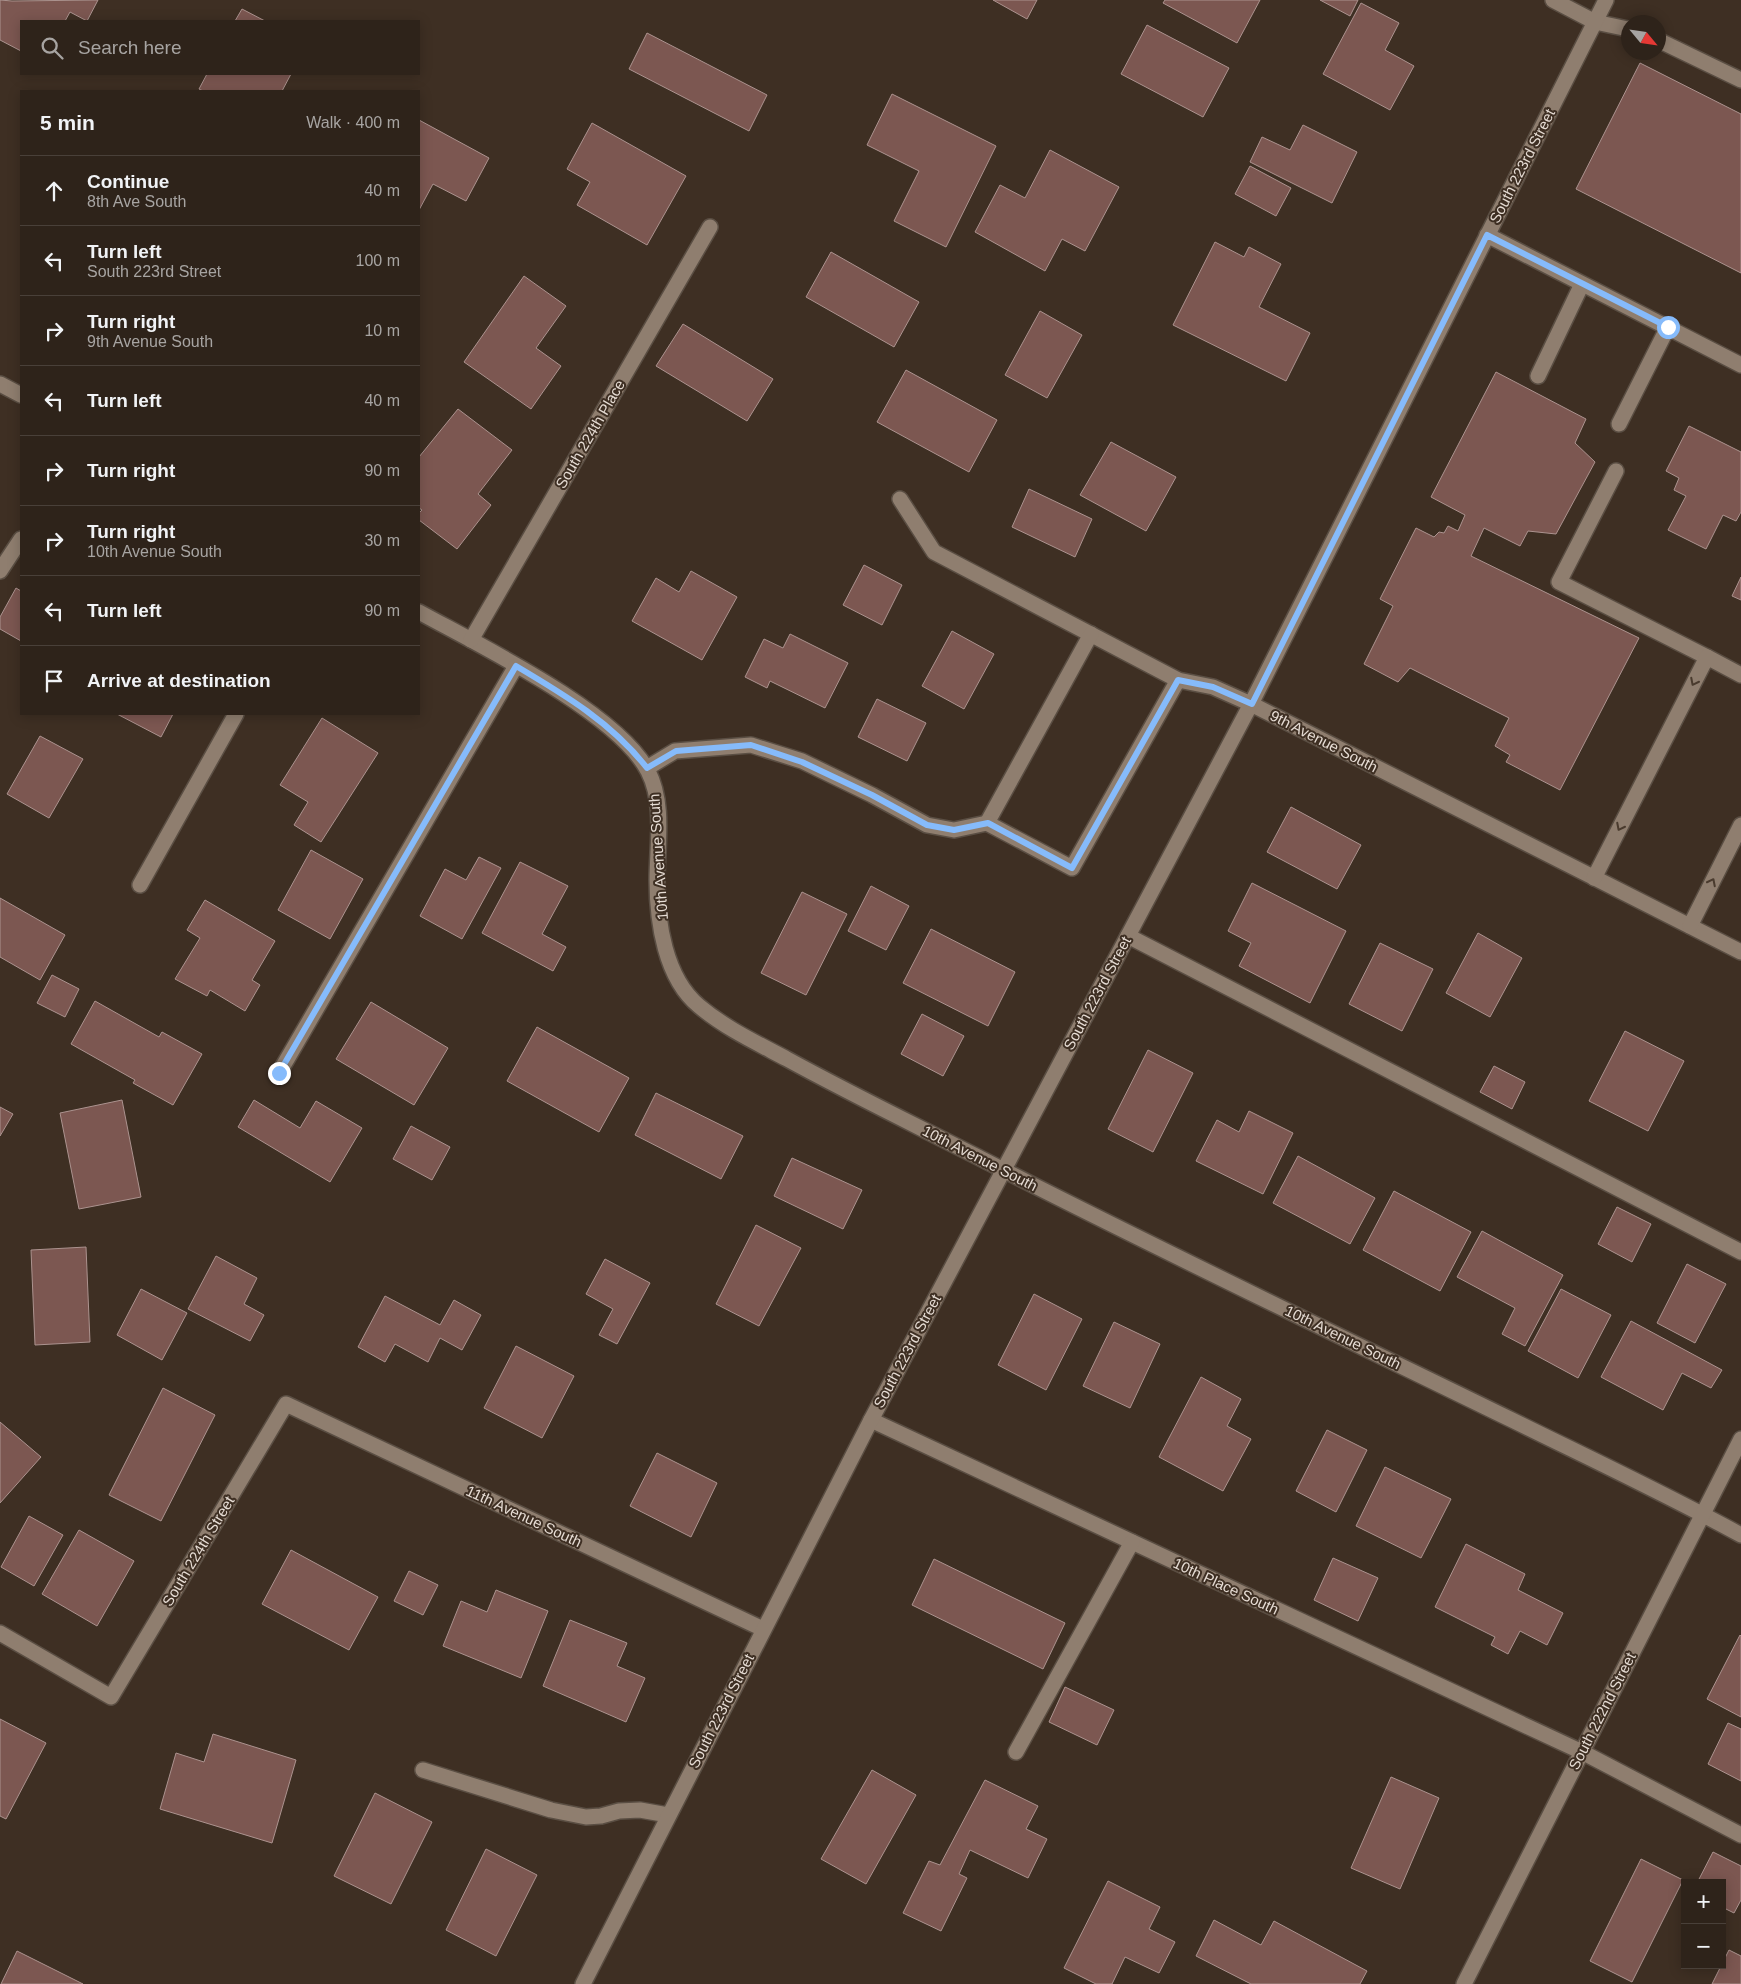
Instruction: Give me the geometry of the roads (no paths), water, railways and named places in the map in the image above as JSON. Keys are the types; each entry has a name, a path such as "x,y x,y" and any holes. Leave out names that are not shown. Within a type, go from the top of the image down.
{"street":[{"path":"1554,0 1595,22 1621,28"},
{"name":"South 223rd Street","path":"583,1984 871,1420 1252,704 1606,0"},
{"path":"1666,44 1741,80"},
{"name":"South 224th Place","path":"470,640 710,227"},
{"path":"1487,235 1741,365"},
{"path":"1538,376 1582,284"},
{"path":"1619,424 1668,327"},
{"path":"0,384 20,394"},
{"path":"1616,470 1560,582 1741,675"},
{"name":"9th Avenue South","path":"900,499 934,552 1178,680 1213,687 1252,704 1741,952"},
{"path":"0,571 20,541"},
{"name":"10th Avenue South","path":"420,613 560,692 596,718 633,750 647,768 656,791 658,810 657,885 665,943 672,967 687,995 712,1016 768,1049 1003,1170 1702,1514 1741,1535"},
{"path":"988,823 1091,634"},
{"path":"1594,878 1707,657"},
{"path":"279,1073 516,666"},
{"path":"647,768 676,751 751,745 802,762 872,795 927,825 954,830 988,823 1072,868 1178,680"},
{"path":"140,885 235,715"},
{"path":"1690,926 1741,825"},
{"path":"1128,936 1741,1252"},
{"name":"11th Avenue South","path":"286,1404 763,1629"},
{"name":"South 224th Street","path":"0,1633 110,1697 286,1404"},
{"name":"10th Place South","path":"871,1420 1582,1752 1741,1835"},
{"name":"South 222nd Street","path":"1464,1984 1741,1438"},
{"path":"1016,1752 1132,1542"},
{"path":"423,1770 551,1810 586,1817 601,1816 618,1811 640,1810 668,1815"}]}
